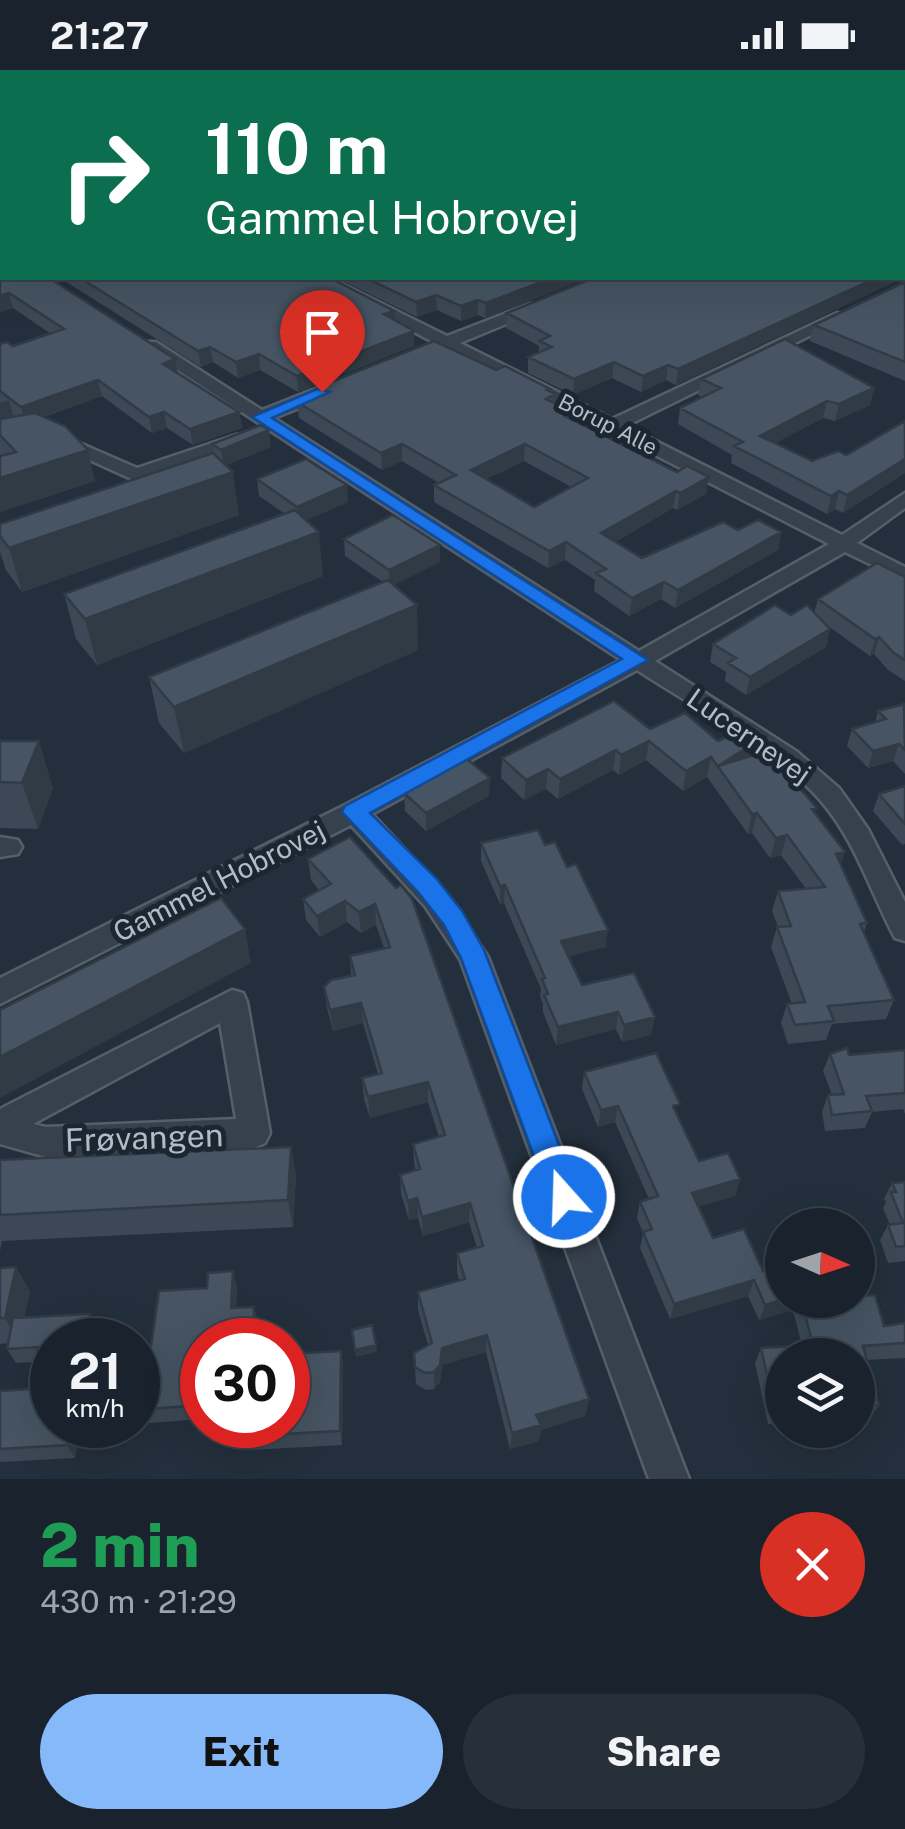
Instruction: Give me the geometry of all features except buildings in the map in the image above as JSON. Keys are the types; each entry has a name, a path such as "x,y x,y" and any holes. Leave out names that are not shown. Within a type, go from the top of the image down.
{"street":[{"name":"Borup Alle","path":"324,280 905,576"},
{"path":"413,356 555,299"},
{"path":"612,426 853,310"},
{"name":"Lucernevej","path":"134,335 787,756 830,794 859,836 905,930"},
{"path":"0,442 46,433 136,475 188,460 345,383"},
{"name":"Gammel Hobrovej","path":"0,992 354,812 789,579 905,499"},
{"path":"354,812 427,885 453,918 474,957 669,1479"},
{"name":"Frøvangen","path":"232,1002 254,1134 46,1142 0,1127 232,1002"}],"route":[{"path":"322,392 260,417 638,660 354,812 427,885 453,918 474,957 564,1197"}]}
